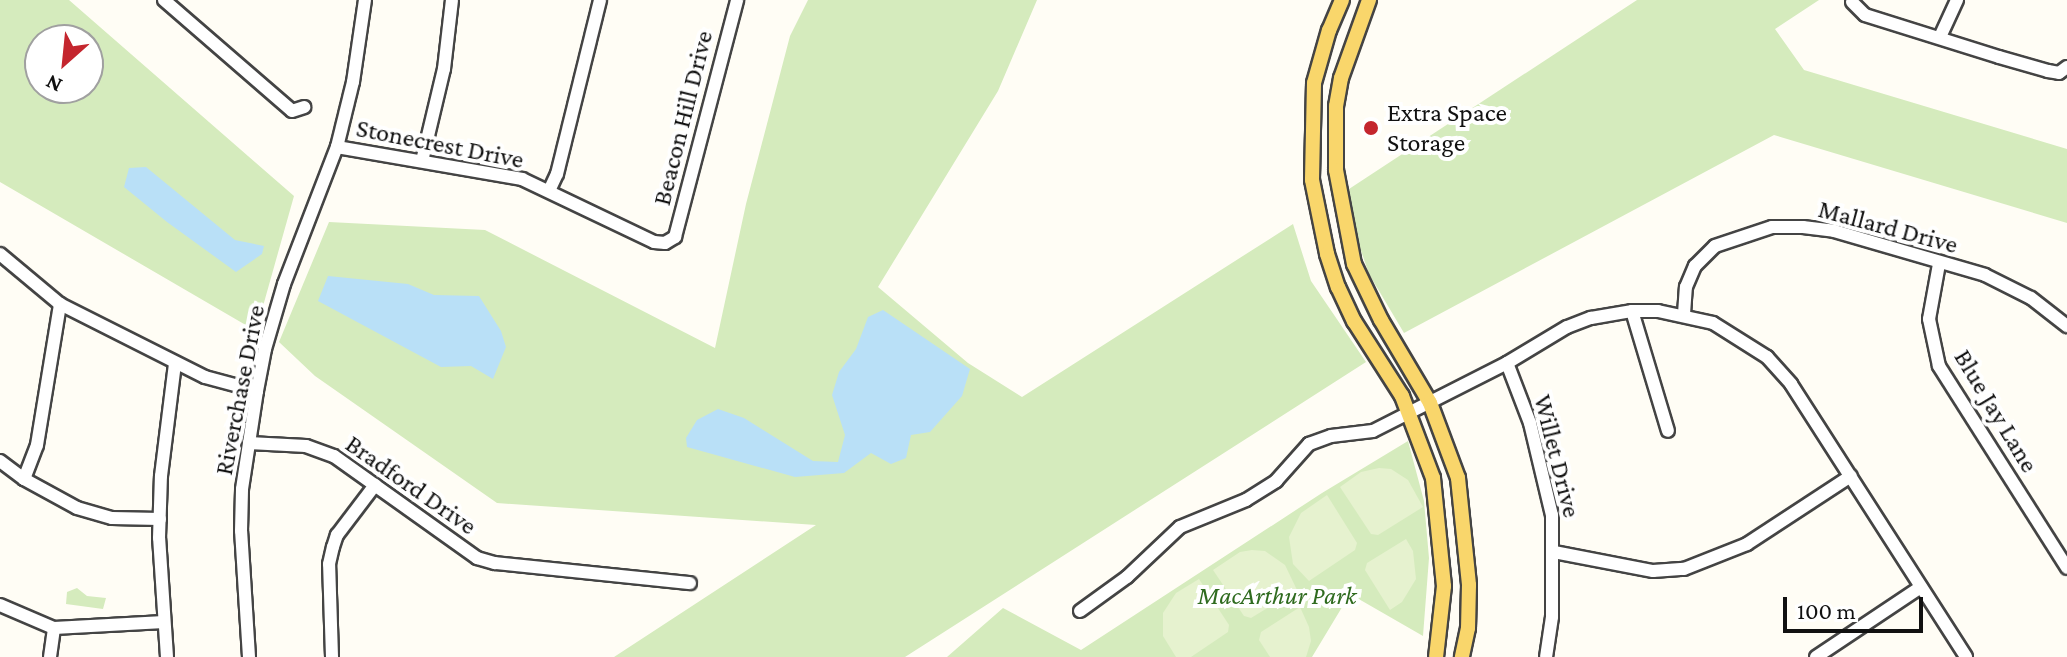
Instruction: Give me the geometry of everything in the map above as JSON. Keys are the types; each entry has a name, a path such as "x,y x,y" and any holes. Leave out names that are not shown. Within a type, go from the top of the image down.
{"main road":[{"path":"1342,0 1329,30 1314,83 1312,180 1321,231 1338,287 1354,321 1409,413 1433,478 1443,546 1444,597 1436,657"},
{"path":"1369,0 1352,40 1336,106 1340,196 1346,237 1365,290 1430,403 1458,478 1466,531 1469,585 1468,628 1462,657"}],"street":[{"path":"164,0 292,111 304,107"},
{"name":"Riverchase Drive","path":"249,657 241,531 242,489 257,391 284,284 337,147 353,82 365,0"},
{"path":"422,161 444,69 452,0"},
{"path":"549,191 557,174 600,0"},
{"name":"Beacon Hill Drive","path":"665,243 675,237 737,0"},
{"path":"1940,37 1957,0"},
{"path":"1852,2 1865,15 2048,71 2059,73 2067,67"},
{"name":"Stonecrest Drive","path":"337,147 522,179 654,242 665,243"},
{"name":"Mallard Drive","path":"1684,314 1686,287 1695,266 1715,246 1772,227 1834,231 1985,275 2011,286 2067,326"},
{"path":"0,254 60,304 155,349 175,363 205,377 257,391"},
{"name":"Blue Jay Lane","path":"1939,264 1929,319 1939,366 2067,568"},
{"path":"24,479 37,445 60,304"},
{"path":"1080,611 1127,577 1180,527 1246,500 1276,481 1309,444 1331,436 1373,431 1507,363 1567,327 1591,318 1632,311 1684,314 1713,323 1767,357 1791,384 1966,657"},
{"path":"1632,311 1668,431"},
{"path":"167,657 160,519 161,476 175,363"},
{"name":"Willet Drive","path":"1507,363 1528,415 1552,515 1552,617 1546,657"},
{"name":"Bradford Drive","path":"249,443 287,444 320,450 477,558 495,563 690,583"},
{"path":"0,461 24,479 77,508 112,518 160,519"},
{"path":"1554,552 1653,571 1684,569 1747,544 1851,476"},
{"path":"332,657 329,564 333,547 337,535 375,485"},
{"path":"1816,657 1921,587"},
{"path":"0,605 54,628 164,622"},
{"path":"50,657 54,628"}],"green space":[{"path":"0,0 69,0 97,24 24,24 24,104 104,104 104,30 294,196 256,331 0,182"},
{"path":"808,0 1037,0 998,91 878,287 968,363 1022,397 1293,224 1311,281 1366,362 905,657 614,657 816,525 497,503 315,376 279,342 329,222 485,230 715,348 746,204 790,36"},
{"path":"1637,0 1819,0 1775,29 1804,70 2067,149 2067,223 1774,135 1404,333 1369,274 1356,236 1349,189"},
{"name":"MacArthur Park","path":"1408,441 1424,501 1429,558 1423,636 1350,594 1312,657 947,657 1003,608 1081,650 1322,493"},
{"path":"1391,469 1408,480 1423,507 1378,535 1371,534 1340,487 1361,472"},
{"path":"1327,495 1357,543 1355,550 1309,581 1293,564 1289,537 1301,513"},
{"path":"1406,539 1413,551 1416,579 1402,602 1390,610 1365,570 1367,563"},
{"path":"1265,551 1285,565 1297,590 1251,618 1244,616 1213,570 1240,552"},
{"path":"1199,579 1229,625 1228,632 1191,657 1176,657 1163,636 1163,613 1176,593"},
{"path":"77,588 87,596 106,598 103,609 66,604 67,592"},
{"path":"1300,607 1309,627 1311,641 1306,657 1270,657 1259,640 1261,632"}],"water":[{"path":"146,167 235,240 264,246 262,254 236,272 167,222 124,187 129,168"},
{"path":"328,276 408,284 434,295 479,296 501,331 506,347 493,379 471,366 441,367 318,301"},
{"path":"883,310 970,369 962,396 930,432 911,435 906,458 891,464 871,453 844,473 795,477 687,447 686,438 697,420 718,409 744,418 813,461 838,462 845,435 832,395 839,372 856,349 868,317"}],"place":[{"name":"Extra Space Storage","path":"1371,128"}]}
